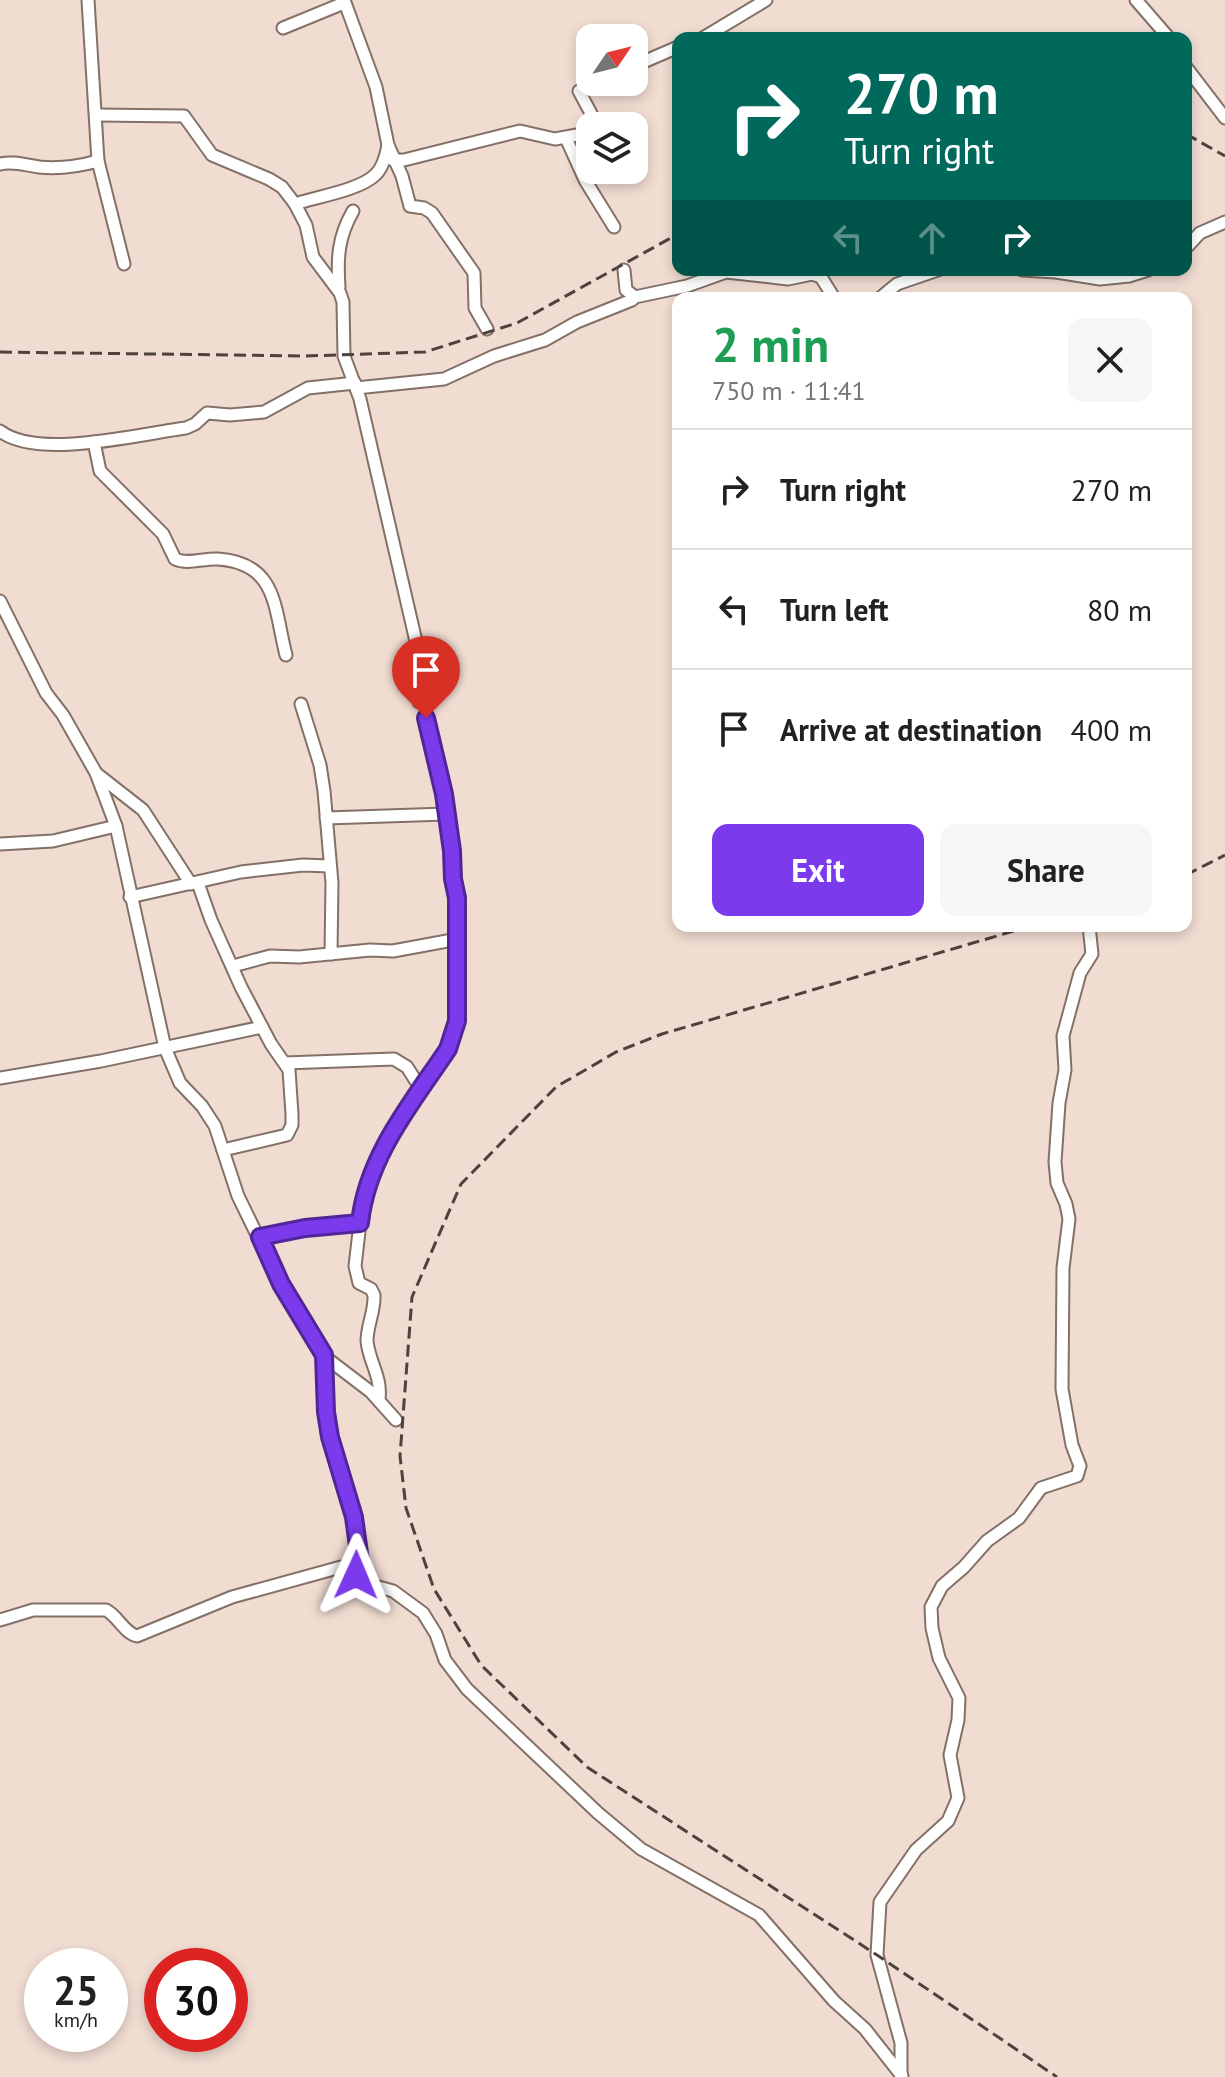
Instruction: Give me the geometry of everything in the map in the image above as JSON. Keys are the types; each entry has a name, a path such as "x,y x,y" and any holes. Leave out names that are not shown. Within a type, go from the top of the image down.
{"street":[{"path":"88,0 98,161 124,264"},
{"path":"713,32 766,0"},
{"path":"1136,0 1164,32"},
{"path":"283,28 344,1 376,87 388,145 402,176 408,205 432,213 471,269 476,286 475,308 487,329"},
{"path":"648,60 672,50"},
{"path":"1192,75 1225,118"},
{"path":"97,115 184,116 212,155 276,183 295,204 306,225 313,257 340,293"},
{"path":"393,160 404,160 520,131 566,138 576,134"},
{"path":"566,138 585,180 614,227"},
{"path":"295,204 373,178 383,163 388,145"},
{"path":"0,164 71,166 98,161"},
{"path":"353,211 343,227 338,247 344,356 356,385 421,663 419,702"},
{"path":"1192,242 1200,233 1225,222"},
{"path":"624,270 626,290 635,297 687,286 715,276"},
{"path":"761,276 788,279 802,276"},
{"path":"818,276 830,292"},
{"path":"887,292 897,284 920,276"},
{"path":"1074,276 1100,279 1129,276"},
{"path":"0,431 25,444 94,442 186,428 207,413 230,415 264,412 308,388 444,379 494,356 545,340 577,322 632,300"},
{"path":"94,442 100,471 163,534 175,559 185,562 217,558 242,562 260,574 272,593 286,655"},
{"path":"0,601 46,693 63,715 96,773 116,826 165,1048 180,1083 210,1116 238,1196 281,1284 324,1355 379,1399 396,1420"},
{"path":"301,704 320,765 332,883 331,954"},
{"path":"379,1399 380,1383 369,1354 367,1338 374,1295 371,1289 359,1283 355,1266 362,1206 379,1156 448,1049 455,1029 458,908 444,794 426,718"},
{"path":"96,773 143,810 195,884 262,1027 290,1074 292,1114 289,1132 281,1138 223,1150"},
{"path":"326,818 446,814"},
{"path":"328,838 346,817"},
{"path":"0,844 53,841 116,826"},
{"path":"130,897 241,872 303,865 330,866"},
{"path":"902,2076 901,2043 877,1955 880,1902 916,1850 950,1818 958,1798 950,1755 958,1720 959,1698 939,1658 931,1607 942,1586 987,1541 1019,1518 1041,1488 1077,1476 1080,1471 1063,1399 1063,1268 1069,1219 1057,1183 1055,1162 1065,1070 1063,1031 1080,973 1092,954 1090,932"},
{"path":"233,966 270,956 393,951 458,939"},
{"path":"0,1078 262,1027"},
{"path":"285,1063 394,1059 407,1067 421,1089"},
{"path":"260,1237 305,1228 360,1223"},
{"path":"324,1355 330,1437 354,1517 360,1561 356,1575"},
{"path":"0,1620 33,1610 106,1610 134,1636 232,1597 325,1570 347,1568 364,1583 393,1591 423,1613 436,1634 445,1660 467,1689 598,1813 641,1849 759,1915 834,2001 865,2029 902,2076"}],"railway":[{"path":"1192,137 1225,156"},
{"path":"0,352 306,356 425,352 517,323 672,237"},
{"path":"1192,872 1225,855"},
{"path":"1010,932 662,1034 616,1052 556,1087 461,1184 412,1297 400,1456 406,1508 434,1589 481,1665 587,1767 877,1955 1057,2077"}],"route":[{"path":"356,1575 360,1561 354,1517 330,1437 324,1393 324,1355 281,1284 260,1237 305,1228 360,1223 362,1206 379,1156 453,1037 458,996 458,908 444,794 426,718"}]}
